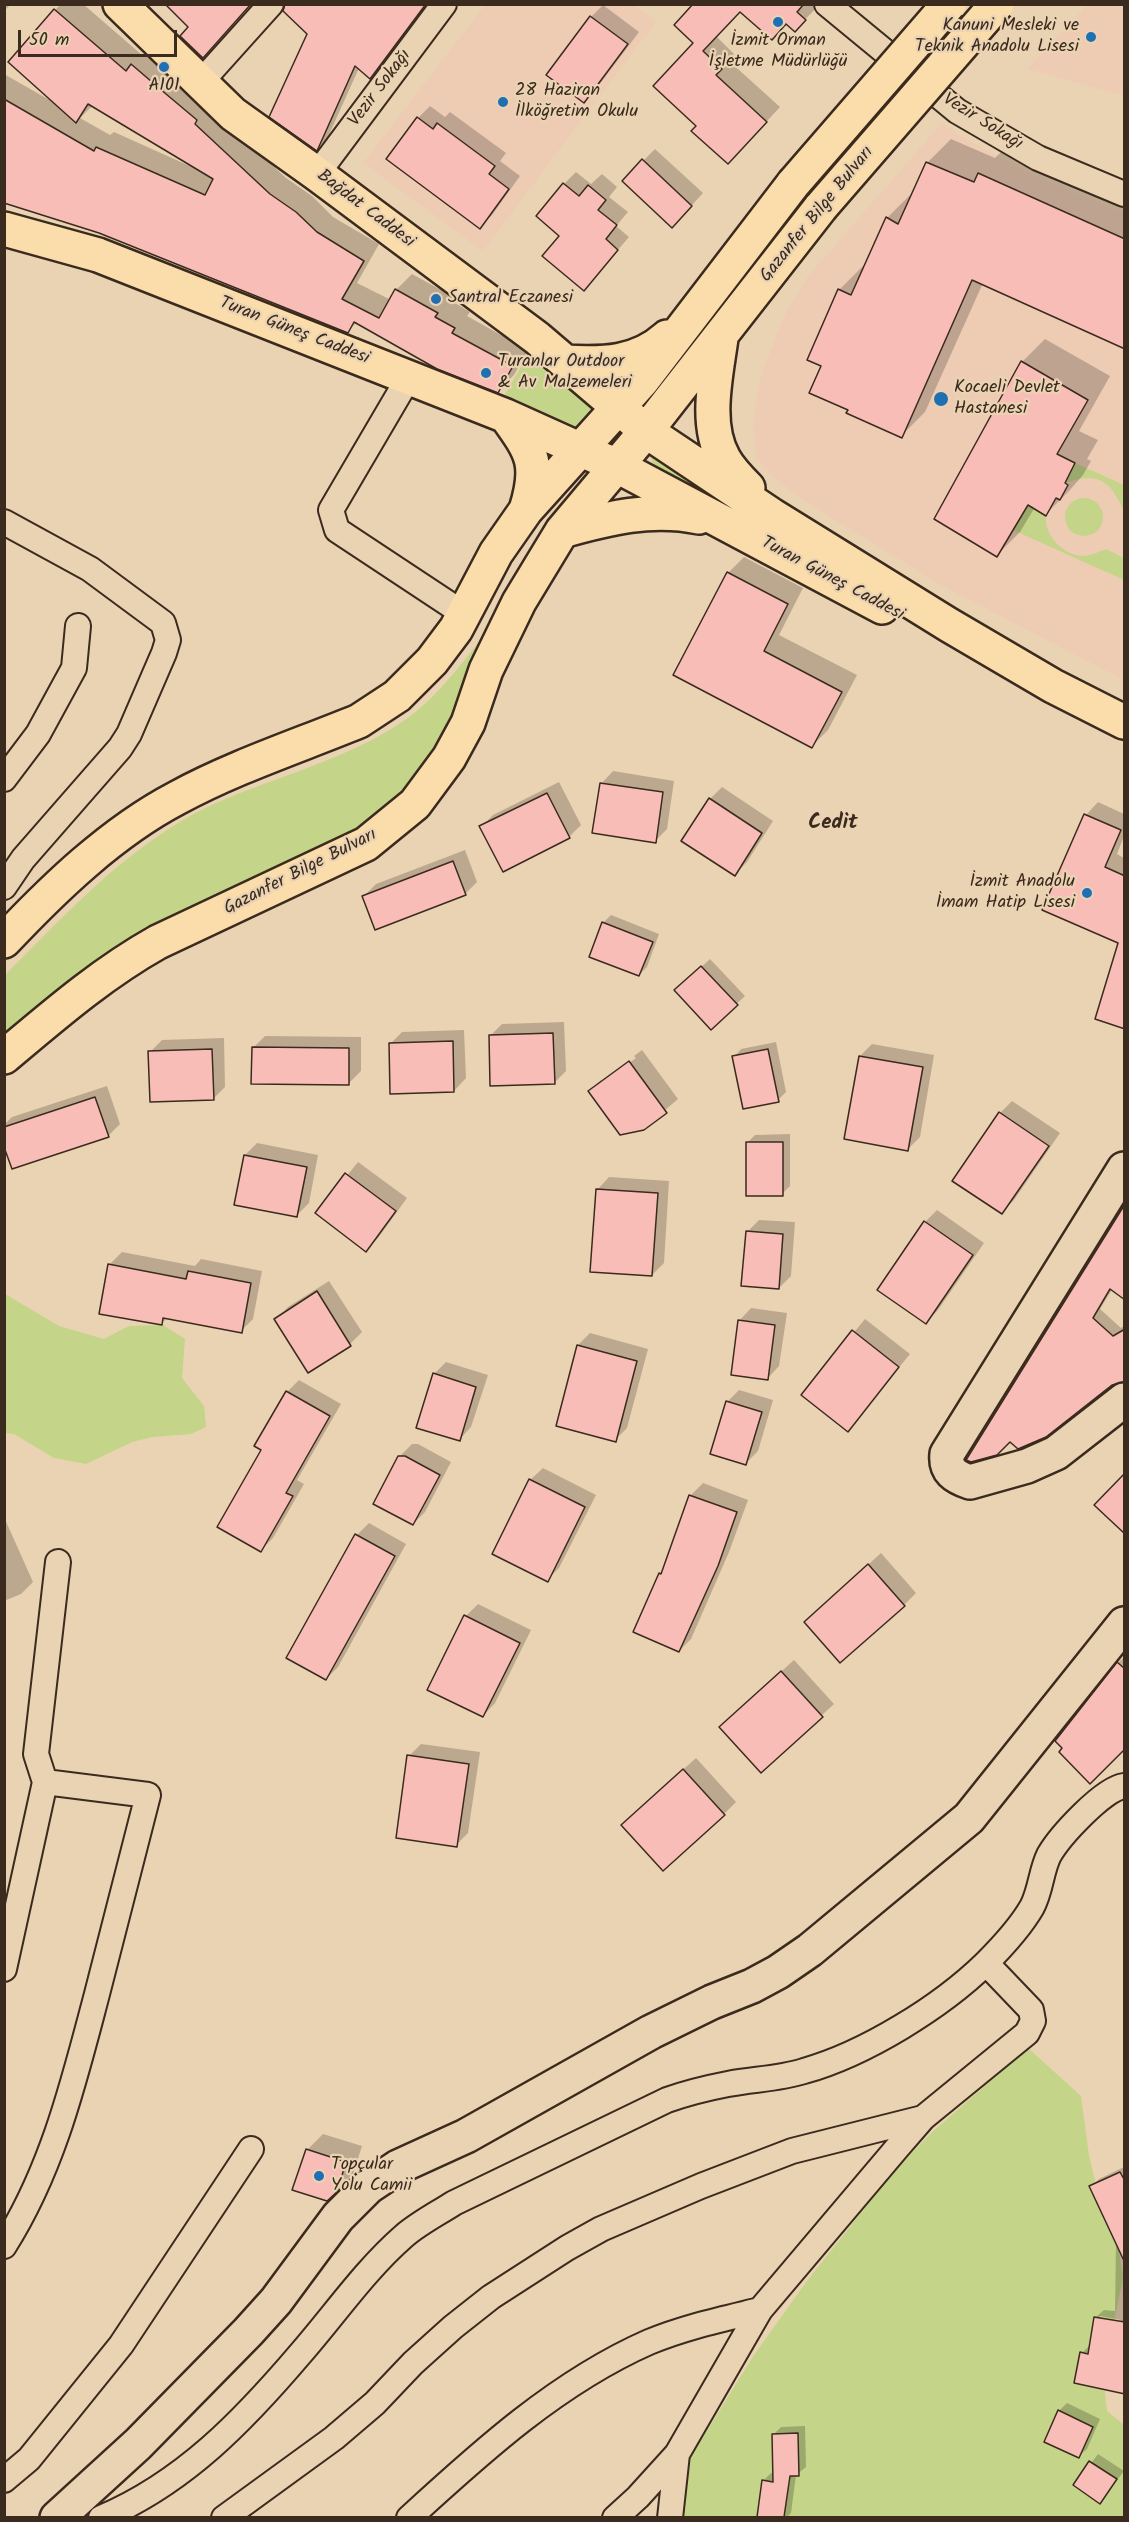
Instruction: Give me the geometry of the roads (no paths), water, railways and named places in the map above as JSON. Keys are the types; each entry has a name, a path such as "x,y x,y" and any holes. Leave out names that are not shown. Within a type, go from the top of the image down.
{"main road":[{"name":"Gazanfer Bilge Bulvarı","path":"579,449 642,381 793,184 948,4"},
{"name":"Gazanfer Bilge Bulvarı","path":"4,1057 82,992 128,958 366,844 415,804 454,750 468,723 486,670 519,602 562,531 646,431 821,207 997,4"},
{"name":"Bağdat Caddesi","path":"124,6 233,114 537,338 617,408"},
{"name":"Turan Güneş Caddesi","path":"4,229 98,255 506,416 617,466 940,637 1053,686 1125,722"},
{"path":"565,362 600,364 630,360 656,347 693,314"},
{"path":"721,336 715,382 714,434 729,468 773,516"},
{"name":"Turan Güneş Caddesi","path":"617,408 646,431 773,516 1053,686"},
{"path":"506,416 529,450 534,464 535,476 526,510"},
{"path":"8,933 90,859 149,814 177,798 359,721 379,710 418,677 456,629 496,553 526,510 579,449"},
{"path":"562,531 608,518 663,512 682,513 720,521"},
{"path":"1125,1170 1009,1352 947,1454 946,1463 950,1472 970,1482 1027,1466 1056,1453 1125,1400"},
{"path":"57,2517 138,2444 248,2332 276,2301 338,2217 368,2187 398,2167 466,2136 651,2032 752,1986 778,1972 810,1950 969,1818 1125,1624"}],"street":[{"path":"200,83 271,4"},
{"name":"Vezir Sokağı","path":"317,174 444,4"},
{"name":"Vezir Sokağı","path":"827,4 957,111 1038,158 1125,194"},
{"path":"410,377 331,510 337,530 464,614"},
{"path":"4,522 90,569 163,623 168,640 129,734 120,748 33,848 4,886"},
{"path":"4,779 38,734 74,668 78,626"},
{"path":"4,1969 14,1878 45,1782 36,1754 58,1562"},
{"path":"4,2246 24,2215 41,2177 70,2096 148,1795 45,1782"},
{"path":"101,2517 120,2510 187,2468 221,2440 300,2355 370,2270 404,2236 426,2220 454,2204 667,2100 690,2092 729,2084 804,2072 848,2055 919,2014 986,1963 1032,1907 1048,1857 1055,1846 1102,1797 1114,1789 1125,1786"},
{"path":"615,2517 645,2490 677,2454 760,2310 923,2118 1027,2033 1033,2021 1031,2010 986,1963"},
{"path":"224,2517 334,2438 375,2403 453,2327 483,2303 567,2247 601,2229 701,2186 792,2151 923,2118"},
{"path":"4,2480 29,2459 121,2345 251,2149"},
{"path":"409,2517 517,2422 596,2371 650,2342 691,2327 760,2310"},
{"path":"670,2517 677,2454"}],"place":[{"name":"İzmit Orman İşletme Müdürlüğü","path":"778,22"},
{"name":"Kanuni Mesleki ve Teknik Anadolu Lisesi","path":"1091,37"},
{"name":"A101","path":"164,67"},
{"name":"28 Haziran İlköğretim Okulu","path":"503,102"},
{"name":"Santral Eczanesi","path":"436,299"},
{"name":"Turanlar Outdoor & Av Malzemeleri","path":"486,373"},
{"name":"Kocaeli Devlet Hastanesi","path":"941,399"},
{"name":"İzmit Anadolu İmam Hatip Lisesi","path":"1087,893"},
{"name":"Topçular Yolu Camii","path":"319,2176"}],"district":[{"name":"Cedit","path":"833,824"}]}
